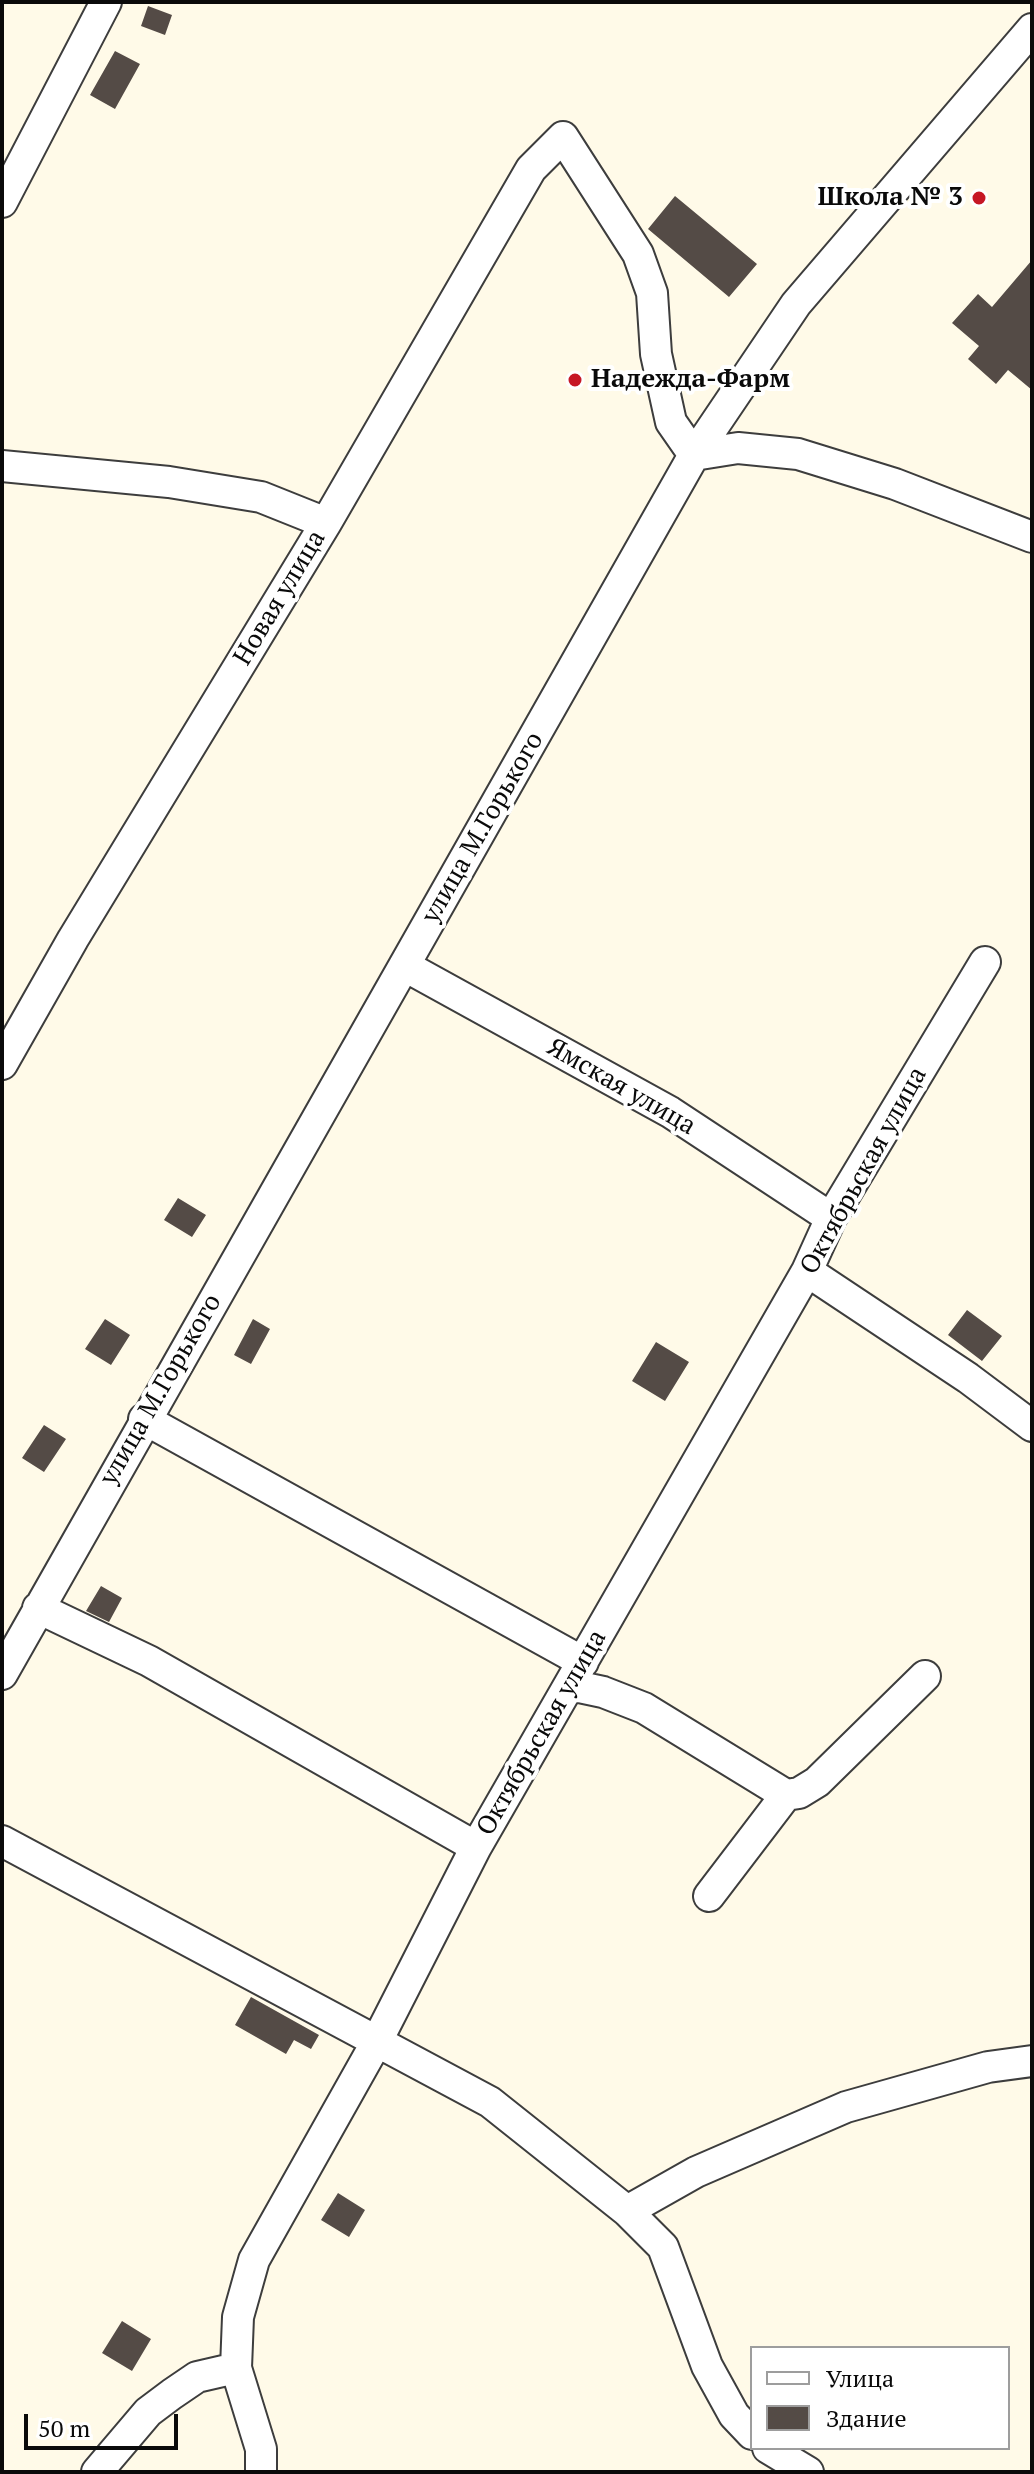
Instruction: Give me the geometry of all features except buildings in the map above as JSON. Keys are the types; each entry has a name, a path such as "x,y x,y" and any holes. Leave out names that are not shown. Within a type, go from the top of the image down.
{"street":[{"path":"2,202 106,2"},
{"name":"улица М.Горького","path":"2,1674 694,455 796,304 1032,29"},
{"name":"Новая улица","path":"2,1064 73,939 326,523 531,169 563,137 638,254 652,293 656,354 671,422 694,455"},
{"path":"694,455 738,448 798,454 895,484 1032,537"},
{"path":"2,466 169,482 261,497 326,523"},
{"name":"Октябрьская улица","path":"261,2472 261,2449 236,2368 238,2317 254,2260 376,2043 476,1847 807,1271 831,1218 985,962"},
{"name":"Ямская улица","path":"405,966 670,1112 831,1218"},
{"path":"807,1271 968,1378 1032,1426"},
{"path":"144,1419 577,1673 603,1692 644,1708 786,1795 799,1793 817,1782 925,1676"},
{"path":"38,1608 149,1661 476,1847"},
{"path":"709,1896 786,1795"},
{"path":"2,1841 376,2043 444,2074 490,2102 653,2235 667,2254 707,2366 734,2415 750,2432"},
{"path":"627,2211 710,2165 846,2107 988,2067 1032,2061"},
{"path":"97,2472 148,2412 172,2394 197,2377 236,2368"},
{"path":"771,2450 808,2472"}],"place":[{"name":"Школа № 3","path":"979,198"},
{"name":"Надежда-Фарм","path":"575,380"}]}
